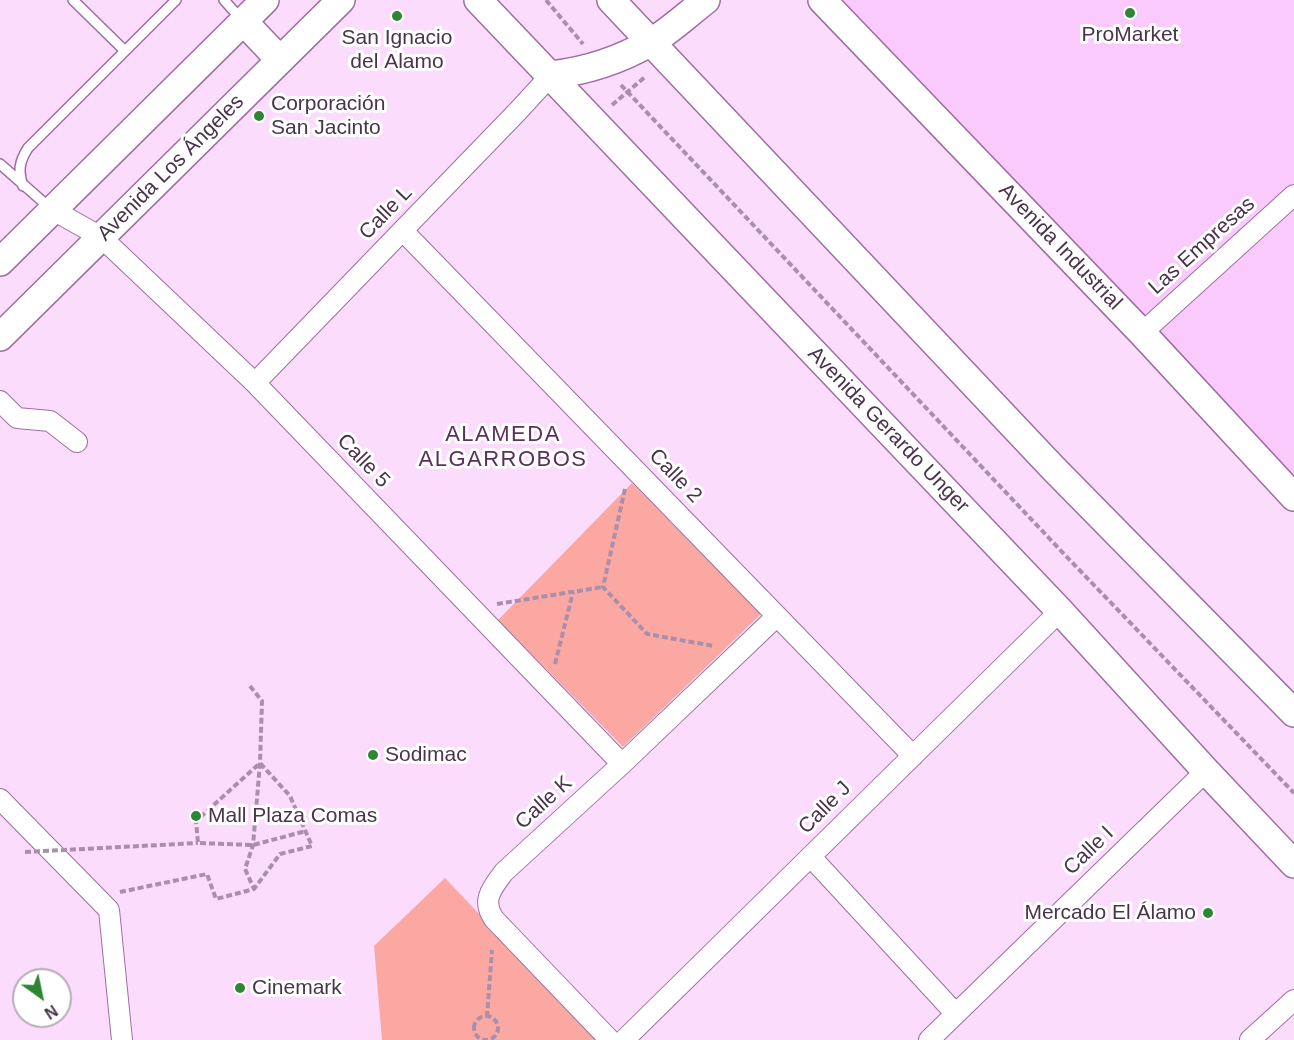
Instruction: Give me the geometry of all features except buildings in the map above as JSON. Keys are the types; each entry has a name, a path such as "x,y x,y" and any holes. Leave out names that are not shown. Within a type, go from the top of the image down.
{"main road":[{"path":"0,262 265,0"},
{"name":"Avenida Los Ángeles","path":"0,337 341,0"},
{"name":"Avenida Gerardo Unger","path":"478,0 1060,610 1294,864"},
{"path":"551,75 577,72 602,65 659,36 706,0"},
{"name":"Avenida Industrial","path":"822,0 1142,333 1294,497"},
{"path":"620,3 659,36 1053,468 1294,713"},
{"path":"243,21 280,60"}],"street":[{"name":"Calle L","path":"255,383 551,75"},
{"name":"Las Empresas","path":"1142,333 1294,195"},
{"name":"Calle 5","path":"53,210 101,237 255,383 622,764"},
{"name":"Calle 2","path":"403,231 913,756"},
{"path":"0,400 17,418 50,421 77,442"},
{"name":"Calle J","path":"624,1040 1060,610"},
{"name":"Calle K","path":"494,919 488,911 488,899 491,890 504,872 622,764 777,615"},
{"name":"Calle I","path":"929,1040 1206,771"},
{"path":"0,800 109,910 123,1040"},
{"path":"811,857 955,1013"},
{"path":"494,919 610,1040"},
{"path":"1250,1040 1294,1000"}],"lane":[{"path":"73,0 125,51"},
{"path":"23,186 19,166 28,148 176,0"},
{"path":"224,0 243,21"},
{"path":"0,164 53,210"}],"path":[{"path":"627,92 1065,555 1294,793"},
{"path":"603,587 631,465"},
{"path":"471,608 603,587"},
{"path":"603,587 647,634 739,651"},
{"path":"549,688 573,592"},
{"path":"250,686 262,701 260,763 253,845 244,869 254,889"},
{"path":"96,897 207,874 216,899 254,889 280,855 312,846 290,796 260,763"},
{"path":"198,843 196,821 260,763"},
{"path":"25,852 198,843 253,845 306,831"},
{"path":"487,1017 494,919"},
{"path":"487,1017 496,1023 498,1030 491,1039 480,1039 475,1033 475,1025 479,1019 487,1017"}],"shaded area":[{"path":"842,0 1294,0 1294,480"},
{"path":"632,483 761,614 623,747 498,620"},
{"path":"445,878 599,1040 382,1040 374,946"}],"place":[{"name":"ProMarket","path":"1130,13"},
{"name":"San Ignacio del Alamo","path":"397,16"},
{"name":"Corporación San Jacinto","path":"259,116"},
{"name":"Sodimac","path":"373,755"},
{"name":"Mall Plaza Comas","path":"196,816"},
{"name":"Mercado El Álamo","path":"1208,913"},
{"name":"Cinemark","path":"240,988"}],"district":[{"name":"ALAMEDA ALGARROBOS","path":"503,448"}]}
